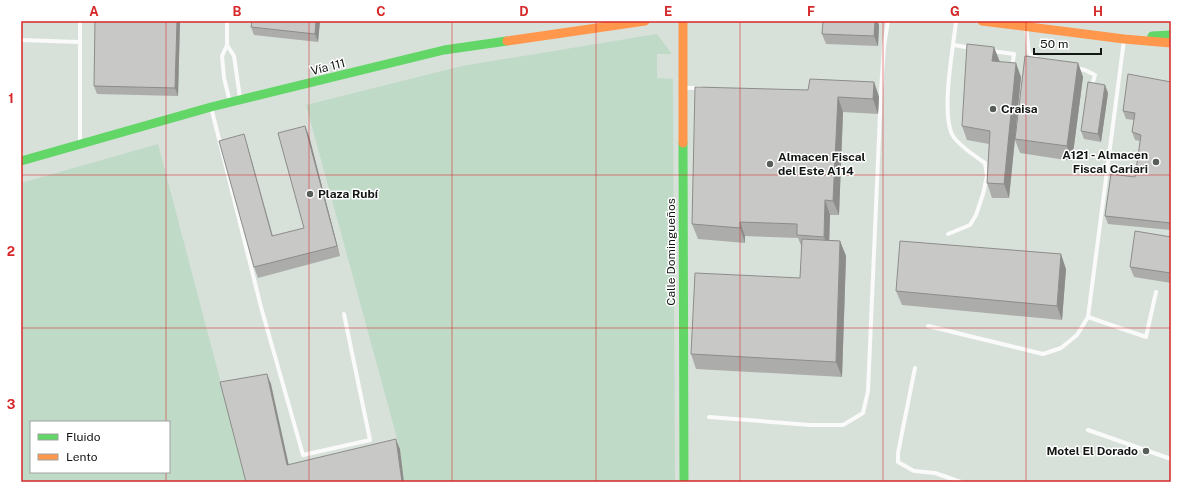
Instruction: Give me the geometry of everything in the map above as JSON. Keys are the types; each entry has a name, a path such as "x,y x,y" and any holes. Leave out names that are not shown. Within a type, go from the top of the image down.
{"main road":[{"name":"Vía 111","path":"21,160 80,145 211,107 444,50 594,24 642,21"},
{"name":"Calle Domingueños","path":"683,21 684,482"},
{"path":"982,21 1124,39 1171,43"},
{"path":"1124,39 1171,35"}],"lane":[{"path":"80,21 80,145"},
{"path":"227,21 227,46 222,56 224,78 230,103"},
{"path":"709,417 810,425 843,426 863,413 868,391 881,90 884,46 888,21"},
{"path":"948,234 970,225 976,215 987,176 985,163 964,148 951,133 948,96 956,21"},
{"path":"1026,27 1029,53 1042,63"},
{"path":"928,326 1043,354 1062,348 1077,335 1088,317 1124,39"},
{"path":"21,40 79,42"},
{"path":"954,45 976,48"},
{"path":"227,46 234,56 240,100"},
{"path":"984,50 1014,54 1011,71"},
{"path":"1072,67 1085,70 1095,75 1092,85"},
{"path":"683,88 703,88"},
{"path":"873,90 881,90"},
{"path":"211,107 261,307 303,455 370,440 344,314"},
{"path":"1088,317 1146,337 1156,292"},
{"path":"916,368 898,453 898,462 914,471 935,473 961,482"},
{"path":"1088,430 1171,459"}],"green space":[{"path":"657,34 672,54 657,54 657,78 673,79 675,482 404,482 400,449 306,105 462,66"},
{"path":"158,144 247,482 21,482 21,183"}],"building":[{"path":"95,21 177,21 175,88 94,86"},
{"path":"252,21 316,21 315,34 251,27"},
{"path":"823,21 875,21 874,36 822,34"},
{"name":"Craisa","path":"967,44 994,47 992,61 1016,63 1004,184 987,183 990,131 962,126"},
{"path":"1025,56 1078,63 1067,146 1015,139"},
{"name":"A121 - Almacen Fiscal Cariari","path":"1128,74 1171,82 1171,223 1105,216 1111,174 1135,177 1141,135 1132,132 1135,113 1123,111"},
{"name":"Almacen Fiscal del Este A114","path":"810,79 874,82 873,99 838,97 833,201 825,200 824,237 797,235 797,224 740,222 740,228 692,224 695,87 808,90"},
{"path":"1088,82 1105,85 1098,134 1081,131"},
{"name":"Plaza Rubí","path":"305,126 337,246 254,267 219,141 244,134 272,236 304,228 278,133"},
{"path":"1135,231 1171,237 1171,273 1130,267"},
{"path":"802,239 840,241 836,362 691,354 695,273 800,278"},
{"path":"900,241 1061,254 1057,306 896,291"},
{"path":"267,374 287,465 396,439 402,482 246,482 220,382"}],"traffic: fast":[{"path":"1152,36 1171,35"},
{"path":"21,161 211,107 444,50 507,41"},
{"path":"683,143 684,482"}],"traffic: slow":[{"path":"507,41 645,21"},
{"path":"683,21 683,143"},
{"path":"982,21 1124,39 1171,43"}],"place":[{"name":"Craisa","path":"993,109"},
{"name":"A121 - Almacen Fiscal Cariari","path":"1156,162"},
{"name":"Almacen Fiscal del Este A114","path":"770,164"},
{"name":"Plaza Rubí","path":"310,194"},
{"name":"Motel El Dorado","path":"1146,451"}]}
